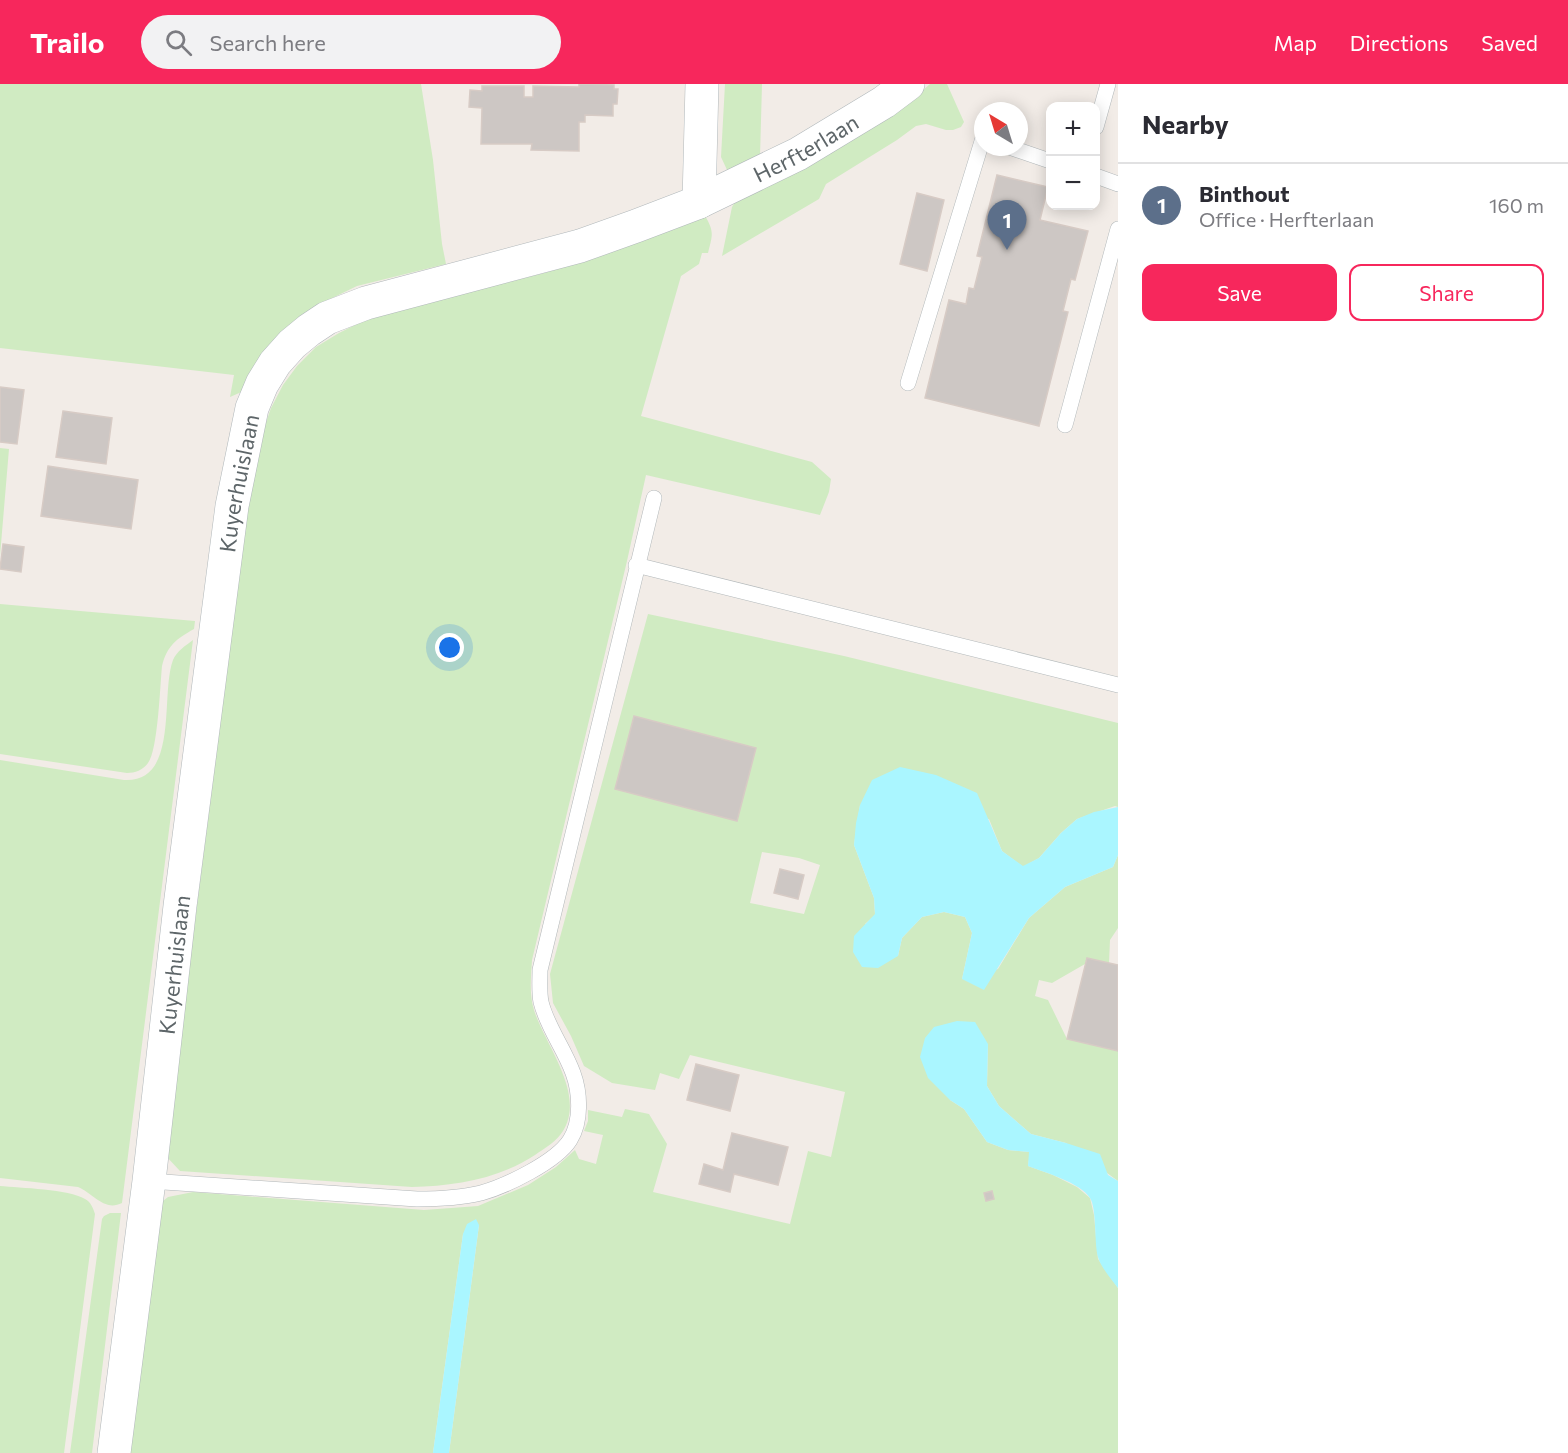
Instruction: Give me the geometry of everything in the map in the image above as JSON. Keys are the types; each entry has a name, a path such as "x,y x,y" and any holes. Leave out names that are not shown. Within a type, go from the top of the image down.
{"street":[{"path":"699,202 702,84"},
{"name":"Herfterlaan","path":"699,202 808,148 884,102 908,84"},
{"name":"Kuyerhuislaan","path":"114,1453 149,1181 180,906 232,506 252,408 262,384 275,363 292,344 327,318 366,303 580,246 699,202"}],"lane":[{"path":"1100,110 1108,84"},
{"path":"1028,153 1046,160"},
{"path":"908,383 977,156"},
{"path":"1100,178 1118,184"},
{"path":"1065,425 1118,229"},
{"path":"149,1181 440,1199 482,1192 522,1177 556,1154 570,1141 575,1130 579,1099 574,1074 546,1017 540,999 540,970 654,498"},
{"path":"636,565 1118,685"}],"green space":[{"path":"0,84 421,84 446,264 357,286 322,303 246,390 230,397 234,375 0,348"},
{"path":"725,84 762,84 760,157 728,172 721,157"},
{"path":"930,84 947,84 964,122 961,127 946,130 926,124 916,126 826,184 819,199 722,256 735,202 922,91"},
{"path":"705,216 712,234 708,253 702,253 699,264 681,276 641,416 812,462 831,479 829,492 820,515 646,475 532,960 532,1004 561,1070 570,1101 569,1117 563,1131 543,1150 506,1170 476,1180 444,1185 412,1187 180,1171 165,1155 250,492 262,434 271,408 283,385 297,366 316,347 369,318 592,259"},
{"path":"0,448 9,449 0,556"},
{"path":"0,604 195,621 194,629 173,644 164,659 154,745 144,768 127,773 0,754"},
{"path":"648,614 844,656 1118,723 1118,807 1115,806 1077,819 1039,858 1023,867 1002,851 989,819 860,805 854,845 874,898 875,915 865,924 898,956 902,938 922,917 944,912 965,917 972,933 962,979 998,969 1029,918 1065,887 1113,867 1118,855 1118,928 1110,940 1109,963 1087,958 1085,964 1052,983 1039,980 1035,996 1048,1000 1067,1039 1118,1051 1118,1181 1066,1143 1031,1134 999,1106 987,1086 988,1044 950,1100 964,1109 987,1142 1008,1150 1030,1152 1028,1166 1077,1187 1090,1198 1098,1259 1118,1288 1118,1453 449,1453 479,1225 463,1234 433,1453 127,1453 158,1205 168,1197 193,1192 424,1210 478,1206 528,1185 556,1167 575,1150 579,1159 596,1164 603,1135 584,1131 588,1121 588,1110 622,1117 625,1109 649,1114 667,1144 653,1192 790,1224 808,1151 831,1157 845,1092 690,1055 679,1079 660,1073 655,1090 612,1083 584,1066 553,1003 550,974","holes":["762,852 799,858 820,865 804,914 750,903"]},
{"path":"193,640 122,1203 110,1205 104,1203 78,1187 0,1178 0,760 124,780 142,777 153,767 161,752 165,734 169,675 173,660 179,651"},
{"path":"0,1186 68,1193 89,1202 95,1214 64,1453 0,1453"},
{"path":"110,1213 121,1213 92,1453 70,1453 102,1219"}],"water":[{"path":"900,767 936,775 977,793 1002,851 1023,866 1039,858 1077,819 1094,812 1118,807 1118,855 1113,867 1065,887 1029,918 984,990 962,979 972,933 965,917 944,912 922,917 902,938 898,956 878,968 862,967 853,952 854,936 875,914 874,898 854,845 860,805 872,780"},
{"path":"957,1021 975,1022 988,1044 987,1086 999,1106 1031,1134 1100,1154 1108,1175 1118,1181 1118,1288 1099,1261 1094,1210 1090,1198 1079,1188 1062,1179 1028,1166 1029,1152 1008,1150 987,1142 964,1109 950,1100 928,1078 920,1057 925,1038 934,1027"},
{"path":"476,1219 479,1225 449,1453 433,1453 463,1234 467,1224"}],"building":[{"path":"579,84 614,85 614,89 618,89 617,104 613,104 613,116 585,115 585,122 579,122 579,151 531,150 532,144 481,144 482,108 469,107 470,90 482,91 482,86 524,86 524,97 533,97 533,86 579,87"},
{"path":"997,175 1046,187 1040,220 1088,231 1075,280 1071,279 1063,311 1068,312 1039,426 925,398 949,300 966,304 969,288 974,289 982,257 977,256"},
{"path":"917,193 944,200 927,271 900,264"},
{"path":"0,387 24,390 17,444 0,442"},
{"path":"63,411 112,418 106,464 56,457"},
{"path":"48,466 138,480 131,529 41,516"},
{"path":"3,544 24,547 21,572 0,569"},
{"path":"634,716 756,748 737,821 615,789"},
{"path":"780,869 804,875 798,899 774,893"},
{"path":"1087,958 1118,965 1118,1051 1067,1039"},
{"path":"696,1064 739,1075 730,1111 687,1100"},
{"path":"732,1133 788,1147 778,1185 734,1174 730,1192 699,1184 704,1164 723,1170"},
{"path":"992,1191 994,1199 986,1201 984,1193"}],"place":[{"name":"Binthout","path":"1007,250"}]}
